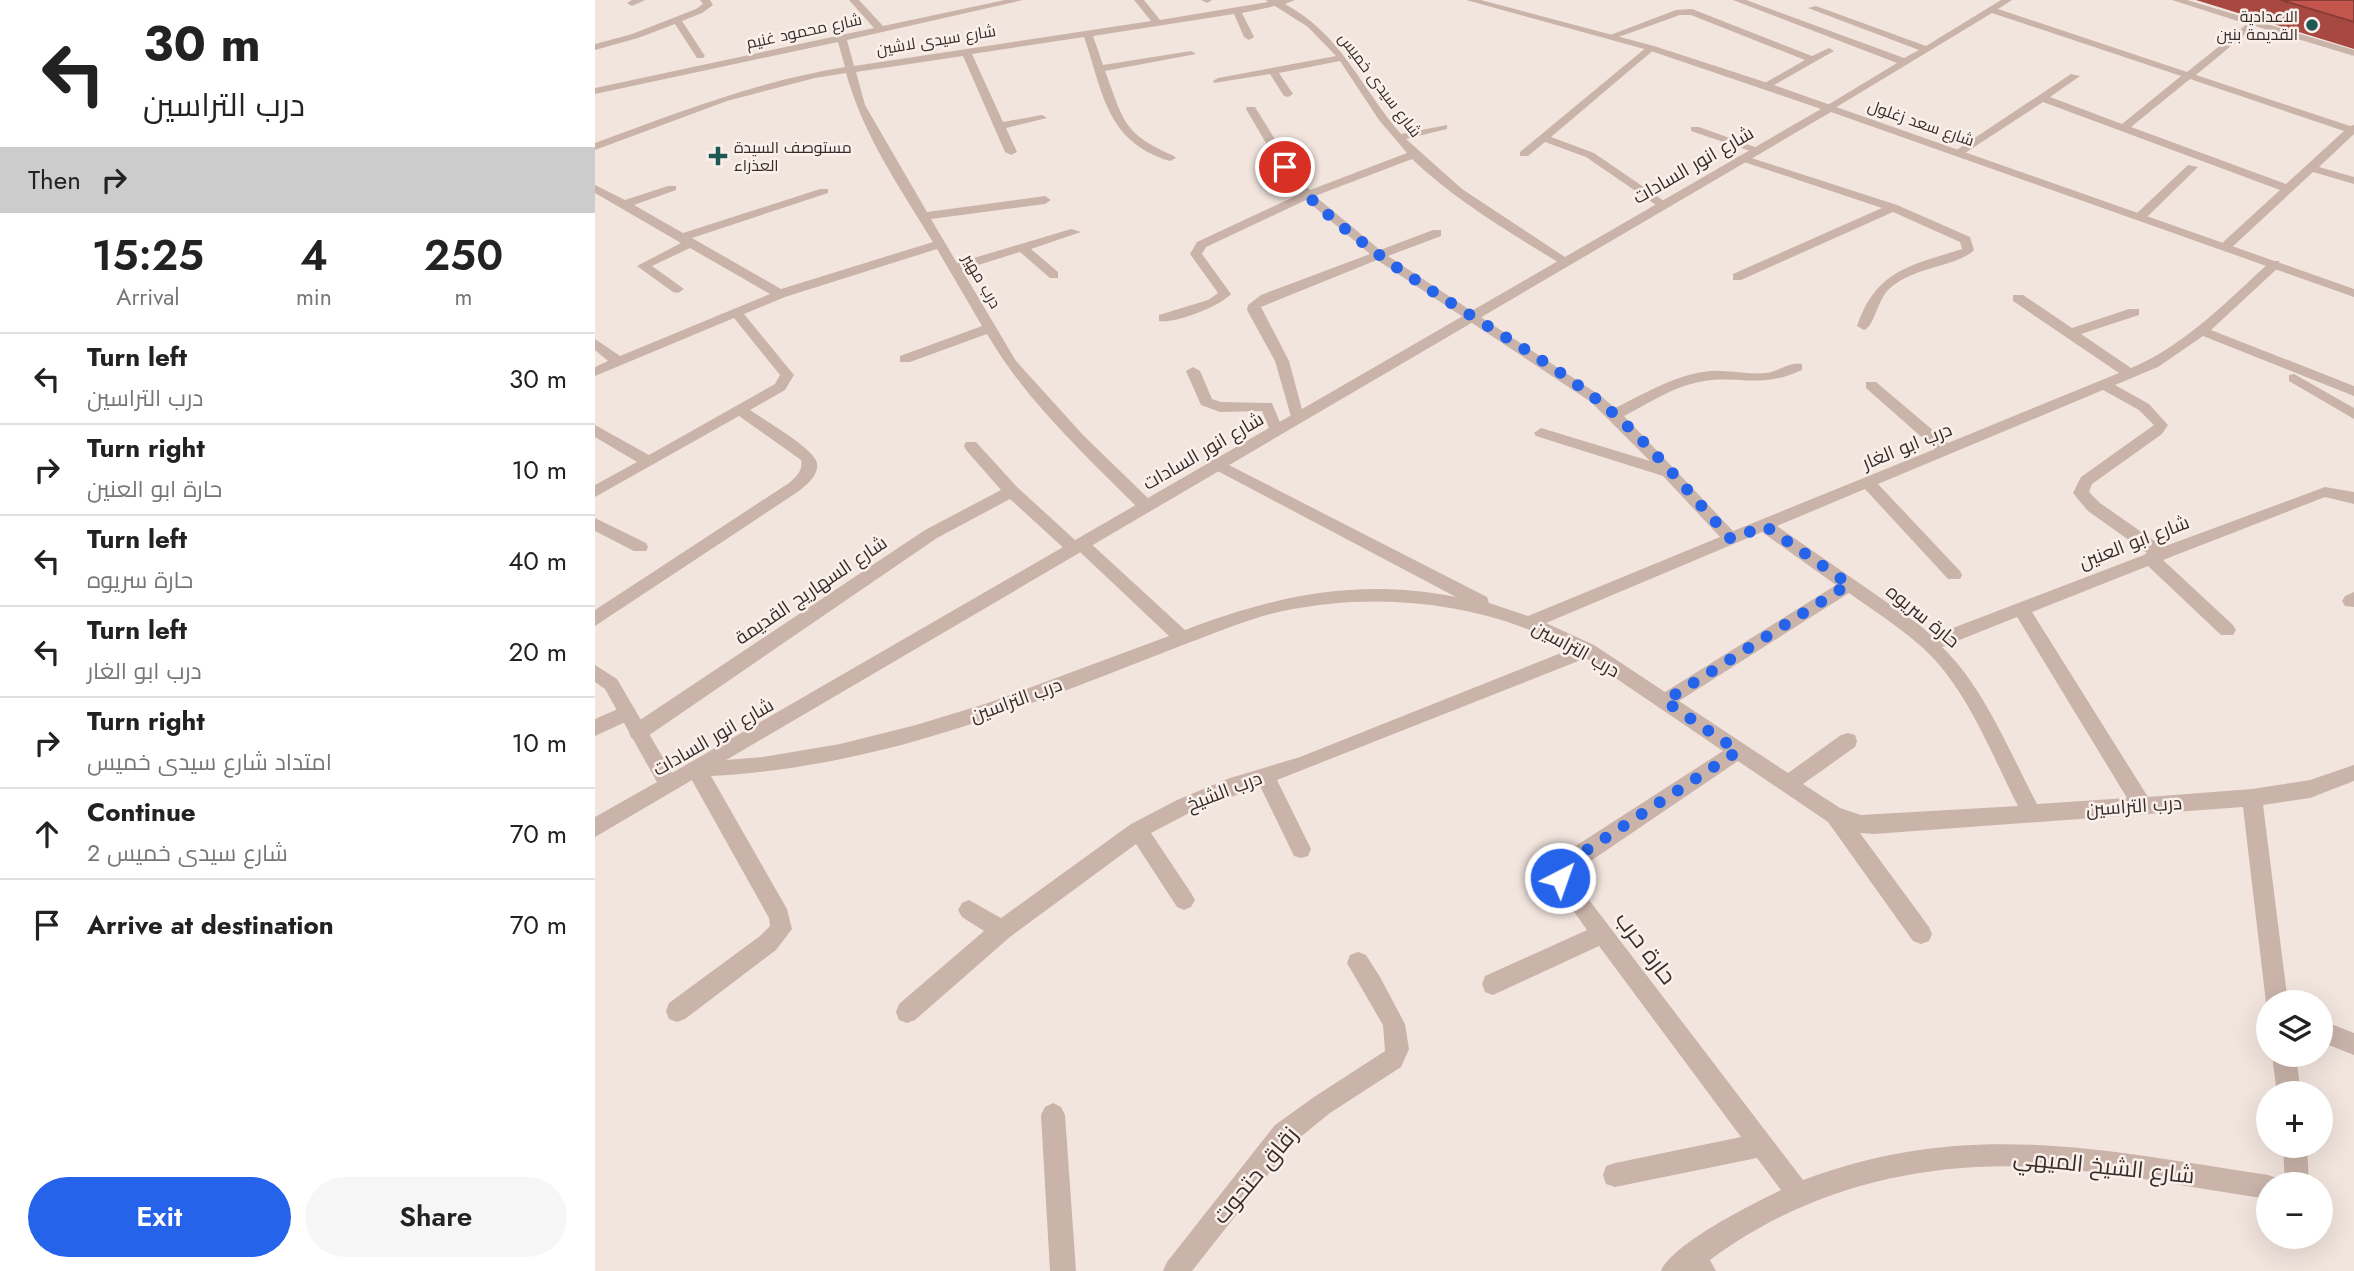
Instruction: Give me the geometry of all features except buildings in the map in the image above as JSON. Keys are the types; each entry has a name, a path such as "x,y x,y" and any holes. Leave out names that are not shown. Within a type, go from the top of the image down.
{"street":[{"path":"595,47 677,20 705,8 708,5 705,0"},
{"path":"854,0 881,30"},
{"path":"956,0 970,11"},
{"name":"شارع محمود غنيم","path":"595,90 1018,0"},
{"path":"1139,0 1157,22"},
{"name":"شارع سيدى لاشين","path":"595,147 702,106 769,85 1237,11 1290,0"},
{"name":"شارع سعد زغلول","path":"1471,0 1651,48 1767,86 2354,293"},
{"path":"1738,0 1905,62"},
{"path":"1788,19 1829,0"},
{"name":"شارع انور السادات","path":"595,828 1830,108 2007,0"},
{"path":"2176,0 2354,53"},
{"name":"شارع سيدى خميس","path":"1275,2 1310,24 1331,43 1398,138 1449,186 1500,222 1565,261"},
{"path":"1813,8 1926,49"},
{"path":"1991,10 2353,129 2225,247"},
{"path":"1237,11 1249,37"},
{"path":"1610,37 1683,11 1696,13 1813,60"},
{"path":"1765,20 1777,15"},
{"path":"677,20 700,57"},
{"path":"2123,128 2254,23"},
{"path":"1739,30 1752,25"},
{"path":"1087,33 1115,115 1124,131 1141,145 1170,158"},
{"name":"درب مهير","path":"842,39 860,105 880,144 1011,363 1078,439 1146,506"},
{"path":"1524,155 1651,48"},
{"path":"1767,86 1829,51"},
{"path":"966,52 1011,152"},
{"path":"1099,69 1191,54"},
{"path":"1218,81 1342,58"},
{"path":"1273,71 1288,94"},
{"path":"1958,153 2075,76"},
{"path":"2042,98 2288,188"},
{"path":"1251,109 1275,152 1307,195 1378,255 1469,317 1567,378 1614,415 1731,539"},
{"path":"999,126 1042,118"},
{"path":"1398,138 1443,127"},
{"path":"1695,129 1757,150"},
{"path":"1544,138 1590,155 1663,205"},
{"path":"1164,318 1213,303 1225,294 1198,258 1196,249 1201,245 1307,195 1414,154"},
{"path":"1742,158 1893,208 1966,240 1968,250 1907,273 1885,285 1874,299 1864,326"},
{"path":"2140,217 2192,167"},
{"path":"2311,168 2354,181"},
{"path":"623,205 672,188"},
{"path":"678,289 643,266 685,240 824,191"},
{"path":"598,193 780,294"},
{"path":"925,216 1045,200"},
{"path":"1737,277 1893,208"},
{"path":"954,268 1075,232"},
{"path":"1297,417 1282,361 1254,310 1255,305 1266,298 1437,233"},
{"path":"595,372 780,294 940,244"},
{"path":"1023,248 1054,275"},
{"name":"درب ابو الغار","path":"1530,622 2153,364 2202,331 2275,264"},
{"path":"2018,298 2131,374"},
{"path":"595,492 780,387 787,375 736,312"},
{"path":"2070,333 2134,312"},
{"path":"905,359 989,327"},
{"path":"2202,331 2354,391"},
{"path":"596,343 618,362"},
{"path":"2241,347 2354,414"},
{"path":"1614,415 1695,377 1711,375 1757,379 1773,377 1797,367"},
{"path":"1193,370 1206,402 1220,407 1267,406 1276,430"},
{"path":"1871,385 1947,451"},
{"path":"2105,385 2149,411 2158,418 2161,425 2157,431 2086,481 2081,493 2086,501 2155,556 2227,630"},
{"path":"595,619 794,486 809,471 811,464 807,457 740,410"},
{"path":"595,430 649,462"},
{"path":"1541,433 1669,472"},
{"path":"971,446 1011,491 1183,638"},
{"path":"1217,464 1497,611"},
{"path":"1868,483 1954,576"},
{"name":"شارع السهاريج القديمة","path":"638,732 931,534 1011,491"},
{"name":"شارع ابو العنين","path":"1930,644 2315,495 2325,492 2354,498"},
{"path":"595,524 641,547"},
{"name":"حارة سريوه","path":"1765,526 1930,644 1951,666 1967,690 2032,814"},
{"path":"1665,701 1849,584"},
{"name":"درب التراسين","path":"696,769 763,765 916,733 991,710 1235,618 1282,605 1327,597 1418,596 1497,611 1530,622 1588,650 1834,814 1861,824 2252,798 2310,789 2354,773"},
{"path":"2021,609 2142,806"},
{"name":"درب الشيخ","path":"907,1012 1002,930 1138,830 1184,806 1265,775 1303,764 1588,650"},
{"path":"595,671 611,684 669,785"},
{"path":"595,728 627,713"},
{"path":"1788,784 1847,741"},
{"name":"حارة حرب","path":"1738,751 1562,867 1560,878 1798,1193"},
{"path":"677,1011 776,937 782,922 696,769"},
{"path":"1265,775 1301,849"},
{"path":"2252,798 2275,990"},
{"path":"1834,814 1921,934"},
{"path":"1138,830 1184,900"},
{"path":"969,910 1002,930"},
{"path":"1493,984 1602,934"},
{"name":"زقاق حتحوت","path":"1177,1271 1285,1134 1305,1117 1394,1059 1399,1050 1398,1031 1358,963"},
{"path":"2333,1036 2354,1044"},
{"path":"1053,1115 1063,1271"},
{"path":"1615,1175 1761,1144"},
{"name":"شارع الشيخ الميهي","path":"1689,1267 1733,1228 1798,1193 1879,1166 1964,1154 2053,1156 2256,1185"}],"place":[{"name":"الاعدادية القديمة بنين","path":"2312,25"},
{"name":"مستوصف السيدة العذراء","path":"718,156"}],"route":[{"path":"1285,167 1295,182 1327,214 1378,255 1596,399 1629,429 1731,539 1765,526 1849,584 1665,701 1738,751 1567,863 1562,867 1560,878"}]}
